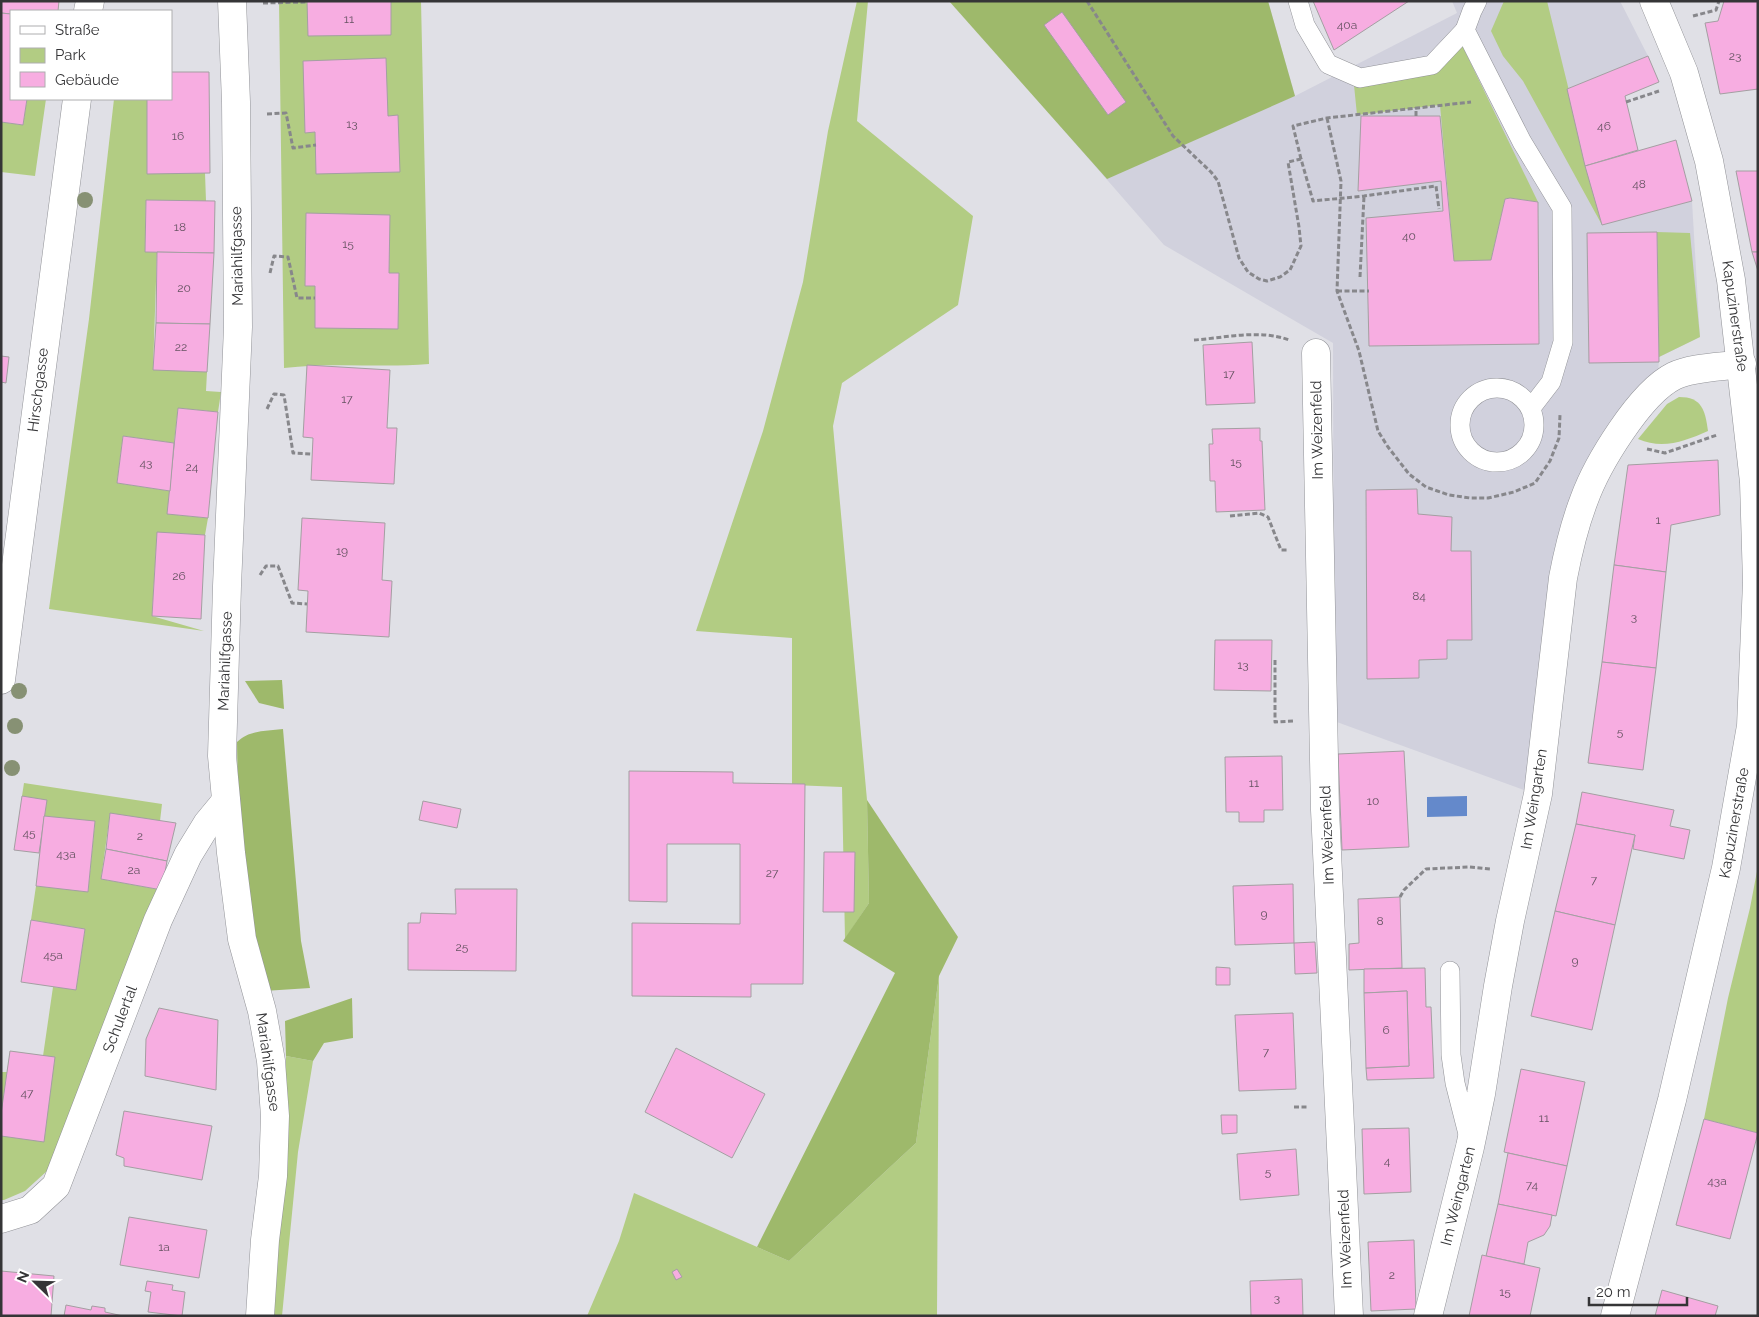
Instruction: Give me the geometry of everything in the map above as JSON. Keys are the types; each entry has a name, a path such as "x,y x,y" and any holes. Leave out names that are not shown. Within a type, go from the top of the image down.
{"street":[{"name":"Mariahilfgasse","path":"232,1 236,102 238,327 222,756 242,938 262,1012 271,1061 275,1116 273,1176 265,1240 260,1316"},
{"name":"Kapuzinerstraße","path":"1614,1316 1672,1100 1726,868 1751,726 1757,582 1756,482 1731,280 1709,162 1684,73 1654,1"},
{"name":"Hirschgasse","path":"1,680 77,100"},
{"name":"Im Weizenfeld","path":"1316,353 1325,810 1349,1316"},
{"name":"Im Weingarten","path":"1428,1316 1470,1147 1481,1094 1500,977 1538,794 1563,578 1568,550 1584,500 1595,475 1628,421 1648,395 1665,381 1682,372 1742,364"},
{"name":"Schulertal","path":"1,1219 30,1210 56,1186 158,920 184,863 206,824 226,801"}],"lane":[{"path":"1298,1 1305,25 1328,64 1360,78 1432,65 1465,30 1477,1"},
{"path":"1465,30 1522,142 1562,208 1563,342 1551,382 1531,408"},
{"path":"1450,971 1450,1055 1470,1147"}],"path":[{"path":"1087,1 1173,136 1218,181 1239,258 1248,272 1259,279 1267,281 1280,277 1290,270 1300,246 1299,227 1288,162 1301,159"},
{"path":"1686,19 1716,10 1719,1"},
{"path":"259,4 307,2"},
{"path":"1626,102 1666,89"},
{"path":"1439,208 1436,186 1313,201 1293,126 1327,118 1453,104"},
{"path":"1416,107 1416,116"},
{"path":"261,114 286,113 293,148 316,145"},
{"path":"1327,118 1341,181 1337,291 1358,351 1378,432 1410,474 1426,487 1448,495 1488,498 1514,492 1535,483 1550,461 1559,438 1560,413"},
{"path":"1360,277 1364,196"},
{"path":"268,282 274,256 288,257 297,298 315,298"},
{"path":"1337,291 1369,291"},
{"path":"1194,340 1276,335"},
{"path":"267,410 274,394 284,395 293,453 312,454"},
{"path":"1716,428 1718,444"},
{"path":"1644,449 1665,453 1717,435"},
{"path":"1230,516 1260,513 1268,517 1281,550 1320,549"},
{"path":"257,579 266,566 278,566 292,603 307,604"},
{"path":"1275,660 1275,722 1323,720"},
{"path":"1400,898 1404,890 1426,868 1469,867 1482,869 1523,867"}],"shaded area":[{"path":"951,1 1268,1 1295,96 1457,13 1452,1 1620,1 1648,56 1567,89 1602,225 1692,201 1700,337 1659,357 1658,376 1609,435 1527,791 1334,721 1333,343 1164,245"}],"green space":[{"path":"279,1 421,1 429,364 320,365 284,368"},
{"path":"857,1 868,1 857,121 973,216 958,305 842,383 833,426 867,800 869,903 845,939 842,787 792,785 792,638 696,631 763,431 803,282 828,131"},
{"path":"949,1 1268,1 1295,96 1107,179"},
{"path":"1504,1 1547,1 1602,225 1523,81 1503,56 1491,31"},
{"path":"1459,39 1538,202 1505,199 1491,260 1454,261 1440,105 1357,115 1353,75 1432,65"},
{"path":"27,100 46,100 35,176 1,172 1,122 23,125"},
{"path":"114,100 147,100 147,173 205,173 206,201 146,200 145,251 157,252 153,369 207,372 206,391 221,392 218,412 178,408 174,443 123,436 117,483 170,491 168,514 208,518 205,535 157,533 152,616 204,631 49,609 89,319"},
{"path":"1657,232 1690,233 1700,337 1659,357"},
{"path":"1679,397 1693,399 1701,406 1704,411 1708,431 1674,443 1656,444 1638,439 1667,404"},
{"path":"282,680 284,709 259,703 245,681"},
{"path":"283,729 301,941 310,988 264,991 257,962 238,800 237,742 252,733"},
{"path":"24,783 162,804 160,821 110,814 101,879 162,890 47,1171 25,1191 1,1200 1,1072 7,1072 10,1051 43,1056 53,987 76,989 85,929 31,920 36,886 88,891 95,822 44,816 22,796"},
{"path":"867,800 958,937 939,976 916,1143 789,1261 757,1247 895,973 843,941 869,903"},
{"path":"1758,866 1758,1133 1704,1119 1728,998 1750,908"},
{"path":"939,976 937,1316 587,1316 619,1241 634,1193 789,1261 916,1143"},
{"path":"352,998 353,1038 324,1043 313,1061 286,1056 285,1021"},
{"path":"286,1056 313,1061 298,1152 282,1316 267,1316 282,1175"}],"water":[{"path":"1467,796 1467,816 1427,817 1427,797"}],"building":[{"path":"1,1 59,1 58,10 10,10 10,14 1,13"},
{"path":"307,1 391,1 391,35 308,36"},
{"path":"1313,1 1409,1 1334,50"},
{"path":"1724,1 1758,1 1758,89 1720,94 1705,23 1718,21"},
{"path":"1062,12 1126,102 1108,115 1044,25"},
{"path":"1,13 10,14 10,100 27,100 23,125 1,122"},
{"path":"1648,56 1659,82 1625,96 1638,150 1585,166 1567,89"},
{"path":"386,58 388,116 398,115 400,172 316,174 315,132 305,133 303,61"},
{"path":"172,72 209,72 210,173 147,174 147,100 172,100"},
{"path":"1361,116 1440,116 1454,261 1491,260 1505,199 1538,202 1539,344 1369,346 1366,218 1443,211 1441,181 1358,191"},
{"path":"1676,140 1692,201 1602,225 1585,166"},
{"path":"1736,171 1758,171 1758,252 1752,252"},
{"path":"146,200 215,201 214,253 145,252"},
{"path":"306,213 390,215 389,273 399,273 398,329 315,328 315,286 305,286"},
{"path":"1657,232 1659,362 1589,363 1587,233"},
{"path":"157,252 214,253 210,324 156,323"},
{"path":"1752,252 1758,252 1758,271"},
{"path":"156,323 210,324 207,372 153,370"},
{"path":"1252,342 1255,403 1206,405 1203,345"},
{"path":"1,356 9,357 6,383 1,382"},
{"path":"307,365 390,370 387,428 397,428 394,484 311,480 313,438 303,437"},
{"path":"178,408 218,412 208,518 167,514"},
{"path":"1260,428 1265,510 1216,512 1215,481 1210,481 1209,444 1213,444 1212,429"},
{"path":"123,436 174,443 170,491 117,483"},
{"path":"1718,460 1720,515 1671,525 1666,572 1614,565 1628,465"},
{"path":"1417,489 1418,514 1452,517 1451,551 1471,551 1472,640 1447,640 1447,659 1419,660 1419,678 1367,679 1366,490"},
{"path":"302,518 385,523 382,580 392,581 389,637 306,632 308,591 298,590"},
{"path":"157,532 205,535 201,619 152,616"},
{"path":"1614,565 1666,572 1656,668 1602,662"},
{"path":"1215,640 1272,640 1271,691 1214,690"},
{"path":"1602,662 1656,668 1643,770 1588,763"},
{"path":"1404,751 1409,847 1342,850 1338,754"},
{"path":"1282,756 1283,810 1264,810 1264,822 1239,822 1239,812 1226,812 1225,757"},
{"path":"629,771 733,772 733,783 805,784 803,984 751,984 751,997 632,996 632,923 740,924 740,844 667,844 667,902 629,901"},
{"path":"1582,792 1674,810 1670,826 1690,830 1684,859 1633,849 1635,835 1576,824"},
{"path":"22,796 47,800 39,853 14,850"},
{"path":"423,801 461,809 457,828 419,820"},
{"path":"110,813 176,823 167,861 106,849"},
{"path":"44,816 95,821 88,892 36,886"},
{"path":"1576,824 1635,835 1615,925 1555,911"},
{"path":"106,849 167,861 162,890 101,879"},
{"path":"824,852 855,852 854,912 823,912"},
{"path":"1293,884 1294,943 1235,945 1233,886"},
{"path":"455,889 517,889 516,971 408,970 408,923 420,923 421,913 456,914"},
{"path":"1400,897 1402,968 1349,970 1349,944 1359,943 1358,899"},
{"path":"1555,911 1615,925 1592,1030 1531,1016"},
{"path":"31,920 85,929 76,990 21,982"},
{"path":"1315,942 1317,973 1295,974 1294,943"},
{"path":"1216,967 1230,968 1230,985 1216,985"},
{"path":"1425,968 1426,1007 1431,1007 1434,1078 1367,1080 1366,1068 1409,1066 1407,991 1364,993 1364,969"},
{"path":"1407,991 1409,1066 1366,1068 1364,993"},
{"path":"159,1008 218,1020 216,1090 145,1076 146,1039"},
{"path":"1293,1013 1296,1089 1239,1091 1235,1015"},
{"path":"676,1048 765,1094 732,1158 645,1112"},
{"path":"10,1051 55,1057 44,1142 1,1136 1,1114"},
{"path":"1521,1069 1585,1082 1567,1166 1504,1152"},
{"path":"124,1111 212,1126 202,1180 124,1166 124,1158 116,1155"},
{"path":"1221,1115 1237,1115 1237,1133 1222,1134"},
{"path":"1704,1119 1758,1133 1730,1239 1676,1225"},
{"path":"1409,1128 1411,1192 1364,1194 1362,1129"},
{"path":"1296,1149 1299,1195 1240,1200 1237,1154"},
{"path":"1508,1153 1567,1166 1556,1216 1498,1204"},
{"path":"1498,1204 1552,1215 1550,1226 1544,1235 1528,1242 1524,1264 1486,1256"},
{"path":"129,1217 207,1230 199,1278 120,1265"},
{"path":"1414,1240 1416,1309 1371,1311 1368,1242"},
{"path":"1482,1255 1540,1268 1530,1316 1469,1316"},
{"path":"677,1269 682,1277 676,1280 672,1272"},
{"path":"1,1271 54,1276 51,1316 1,1316"},
{"path":"1302,1279 1303,1316 1251,1316 1250,1281"},
{"path":"147,1281 173,1285 172,1290 185,1292 182,1316 148,1312 151,1292 145,1291"},
{"path":"1662,1290 1718,1306 1715,1316 1655,1316"},
{"path":"66,1305 91,1310 92,1306 105,1308 105,1312 123,1316 64,1316"}]}
